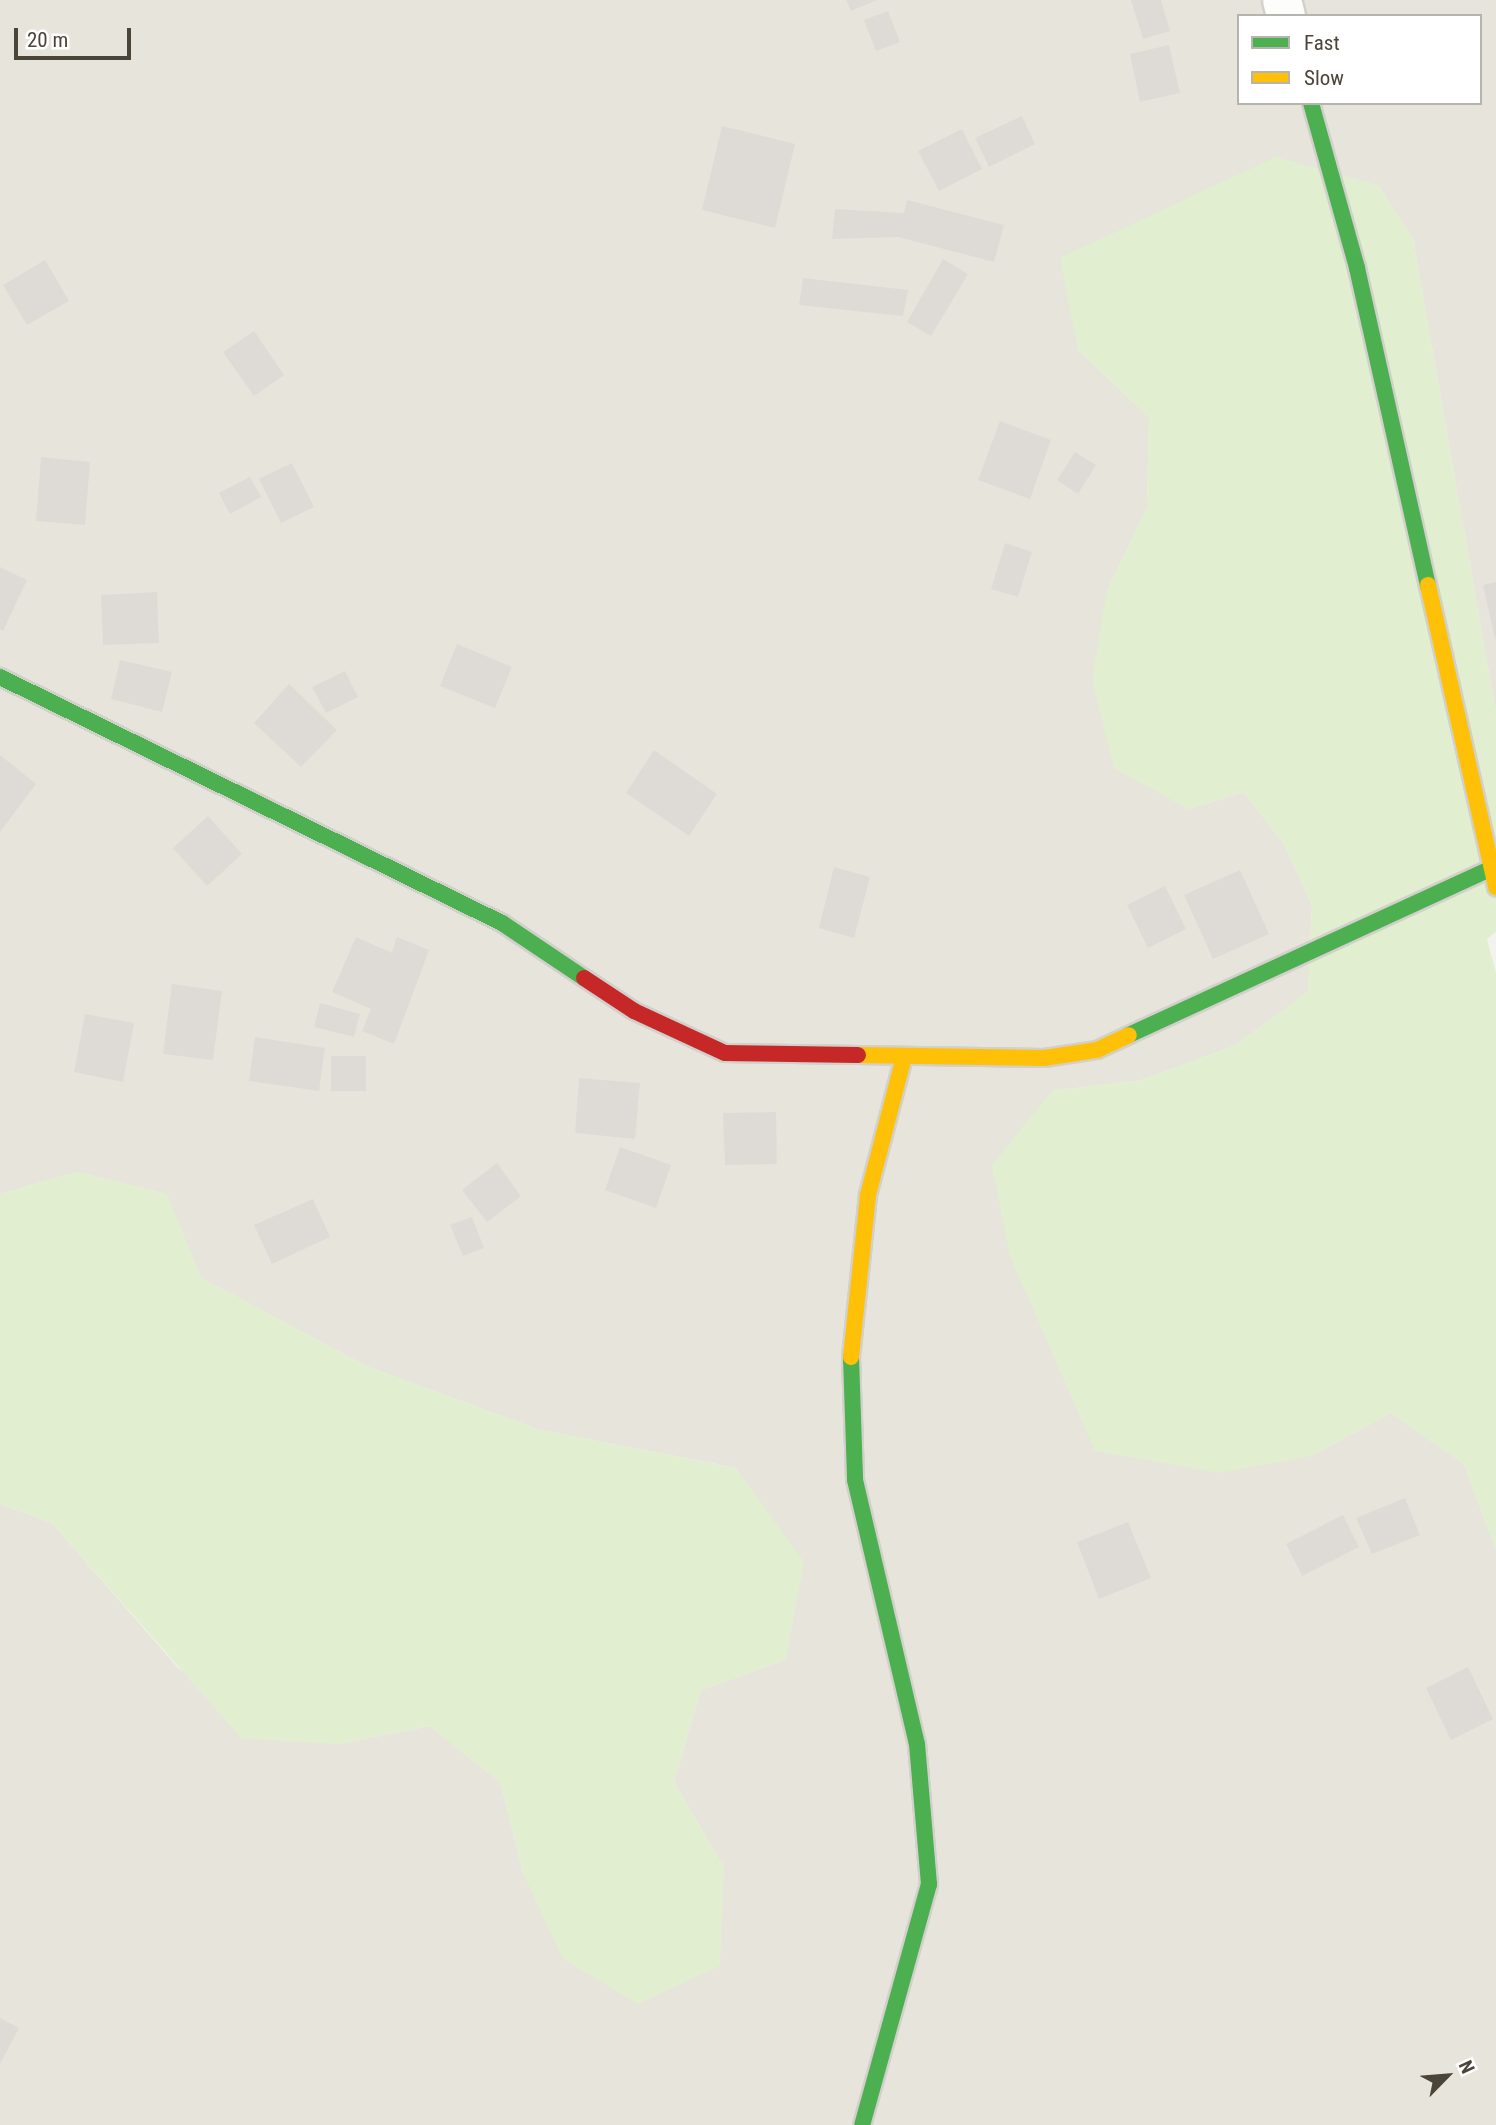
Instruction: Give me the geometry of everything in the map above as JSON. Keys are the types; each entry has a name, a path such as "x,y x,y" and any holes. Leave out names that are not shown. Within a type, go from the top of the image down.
{"street":[{"path":"1312,105 1357,268 1496,887"},
{"path":"0,677 502,923 688,1039 725,1053 1044,1058 1097,1049 1490,869"},
{"path":"862,2125 929,1884 917,1744 855,1480 850,1336 868,1195 904,1057"}],"shaded area":[{"path":"0,0 1496,0 1496,713 1413,239 1378,185 1078,350 1149,417 1147,508 1107,591 1188,809 1244,792 1284,844 1312,905 1308,992 1234,1046 1141,1080 1052,1091 1311,1456 1391,1413 1464,1464 1496,1550 1496,2125 0,2125 0,1504 52,1523 179,1669 339,1744 430,1726 501,1783 523,1873 724,1868 674,1782 701,1690 786,1660 737,1468 540,1430 366,1366 201,1278 166,1194 77,1172 0,1194"}],"green space":[{"path":"1276,157 1378,185 1413,239 1496,713 1496,932 1487,939 1496,973 1496,1550 1464,1464 1391,1413 1311,1456 1220,1473 1095,1451 1010,1256 992,1165 1052,1091 1141,1080 1234,1046 1308,992 1312,905 1284,844 1244,792 1188,809 1114,768 1092,678 1107,591 1147,508 1149,417 1078,350 1060,258"},
{"path":"77,1172 167,1194 201,1278 366,1366 540,1430 736,1468 804,1562 786,1660 701,1690 674,1782 724,1868 720,1966 638,2004 563,1959 523,1873 501,1783 430,1726 339,1744 242,1739 52,1523 0,1504 0,1194"}],"building":[{"path":"846,0 877,0 851,11"},
{"path":"1131,0 1161,0 1170,31 1143,39"},
{"path":"888,11 900,42 876,51 864,20"},
{"path":"1169,45 1180,93 1140,102 1130,54"},
{"path":"1022,116 1035,144 989,167 975,138"},
{"path":"722,126 795,144 775,228 702,210"},
{"path":"962,129 982,169 939,191 918,151"},
{"path":"907,200 1004,225 994,262 898,237 832,239 835,209 904,213"},
{"path":"943,259 968,274 931,336 907,322"},
{"path":"45,260 69,301 27,325 3,285"},
{"path":"803,278 908,290 903,316 799,305"},
{"path":"254,331 284,375 254,396 223,352"},
{"path":"1000,421 1051,440 1030,499 978,480"},
{"path":"1075,452 1096,465 1078,494 1057,480"},
{"path":"41,457 90,462 85,525 36,521"},
{"path":"292,463 314,507 281,523 259,479"},
{"path":"250,477 261,497 230,514 219,493"},
{"path":"1005,543 1032,552 1018,597 991,589"},
{"path":"0,567 27,580 3,631 0,629"},
{"path":"1496,582 1496,639 1495,639 1483,585"},
{"path":"157,592 159,643 103,645 101,595"},
{"path":"457,644 512,667 495,708 440,686"},
{"path":"120,660 172,672 162,712 111,699"},
{"path":"345,671 358,697 326,713 312,687"},
{"path":"289,684 337,730 301,767 254,723"},
{"path":"654,750 717,794 689,836 626,793"},
{"path":"0,755 36,784 0,832"},
{"path":"208,816 242,854 207,886 173,848"},
{"path":"834,867 870,877 854,938 819,928"},
{"path":"1240,870 1269,934 1213,959 1184,895"},
{"path":"1165,886 1186,929 1148,948 1127,905"},
{"path":"356,937 392,953 397,937 429,950 394,1044 362,1031 371,1009 332,992"},
{"path":"172,984 222,991 213,1060 163,1054"},
{"path":"320,1003 360,1014 354,1037 314,1027"},
{"path":"85,1014 134,1023 123,1082 74,1072"},
{"path":"255,1037 325,1048 319,1091 249,1081"},
{"path":"331,1056 366,1056 366,1091 331,1091"},
{"path":"579,1078 640,1083 635,1139 575,1133"},
{"path":"776,1112 777,1164 725,1165 723,1113"},
{"path":"620,1147 671,1165 656,1208 605,1190"},
{"path":"497,1163 521,1196 487,1222 462,1190"},
{"path":"313,1199 330,1237 272,1264 254,1225"},
{"path":"472,1217 484,1248 463,1256 450,1225"},
{"path":"1405,1498 1420,1535 1372,1554 1356,1518"},
{"path":"1343,1515 1359,1547 1302,1576 1286,1544"},
{"path":"1128,1522 1151,1578 1099,1599 1077,1542"},
{"path":"1468,1667 1493,1719 1451,1740 1426,1688"},
{"path":"0,2018 19,2028 0,2064"}],"traffic: fast":[{"path":"1312,105 1357,268 1428,585"},
{"path":"0,677 502,923 584,978"},
{"path":"1129,1035 1490,869"},
{"path":"851,1357 855,1480 917,1744 929,1884 862,2125"}],"traffic: slow":[{"path":"1428,585 1496,887"},
{"path":"858,1055 1044,1058 1097,1050 1129,1035"},
{"path":"851,1357 868,1195 904,1057"}],"traffic: jam":[{"path":"584,978 634,1011 725,1053 858,1055"}]}
